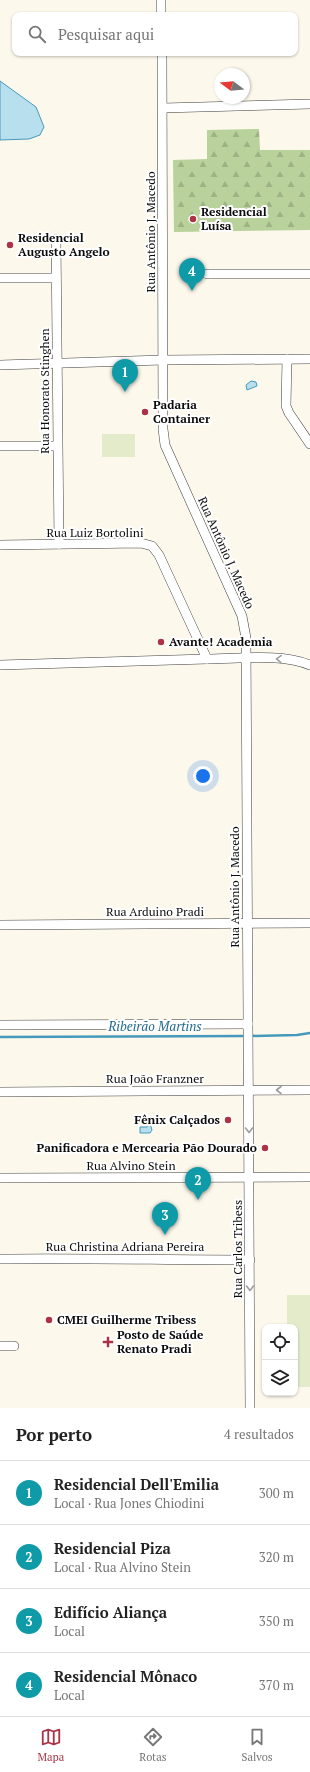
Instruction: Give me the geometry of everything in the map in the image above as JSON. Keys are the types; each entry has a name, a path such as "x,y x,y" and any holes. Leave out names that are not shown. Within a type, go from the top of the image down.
{"street":[{"path":"161,0 161,12"},
{"name":"Rua Antônio J. Macedo","path":"162,56 163,430 165,445 242,616 246,638 248,1090"},
{"path":"163,108 310,104"},
{"name":"Rua Honorato Stinghen","path":"56,239 59,544"},
{"path":"207,274 310,274"},
{"path":"0,278 56,278"},
{"path":"287,359 286,406 289,413 310,444"},
{"path":"0,365 163,360 310,359"},
{"path":"0,446 57,446"},
{"name":"Rua Luiz Bortolini","path":"0,545 142,543 152,546 159,555 207,659"},
{"path":"0,665 246,658 298,660 310,665"},
{"name":"Rua Arduino Pradi","path":"0,925 310,923"},
{"path":"0,1025 248,1027"},
{"name":"Rua Carlos Tribess","path":"248,1090 250,1408"},
{"name":"Rua João Franzner","path":"0,1092 310,1090"},
{"name":"Rua Alvino Stein","path":"0,1178 310,1177"},
{"name":"Rua Christina Adriana Pereira","path":"0,1259 87,1258 152,1260 250,1260"},
{"path":"0,1346 14,1346"}],"green space":[{"path":"259,129 260,150 310,150 310,230 174,232 173,160 207,159 207,130"},
{"path":"102,434 135,434 135,457 102,457"},
{"path":"287,1295 310,1295 310,1387 298,1387 298,1324 287,1324"}],"water":[{"path":"0,81 36,107 44,127 40,135 29,139 0,140"},
{"path":"251,381 256,382 257,386 247,390 246,385"},
{"path":"150,1123 152,1130 150,1133 140,1133 140,1127 147,1127"}],"waterway":[{"name":"Ribeirão Martins","path":"250,1036 297,1035 310,1033"},
{"name":"Ribeirão Martins","path":"0,1037 245,1036"}],"place":[{"name":"Residencial Luísa","path":"193,219"},
{"name":"Residencial Augusto Angelo","path":"10,245"},
{"name":"Residencial Mônaco","path":"192,291"},
{"name":"Residencial Dell'Emilia","path":"125,392"},
{"name":"Padaria Container","path":"145,412"},
{"name":"Avante! Academia","path":"161,642"},
{"name":"Fênix Calçados","path":"228,1120"},
{"name":"Panificadora e Mercearia Pão Dourado","path":"265,1148"},
{"name":"Residencial Piza","path":"198,1200"},
{"name":"Edifício Aliança","path":"165,1235"},
{"name":"CMEI Guilherme Tribess","path":"49,1320"},
{"name":"Posto de Saúde Renato Pradi","path":"108,1342"}]}
